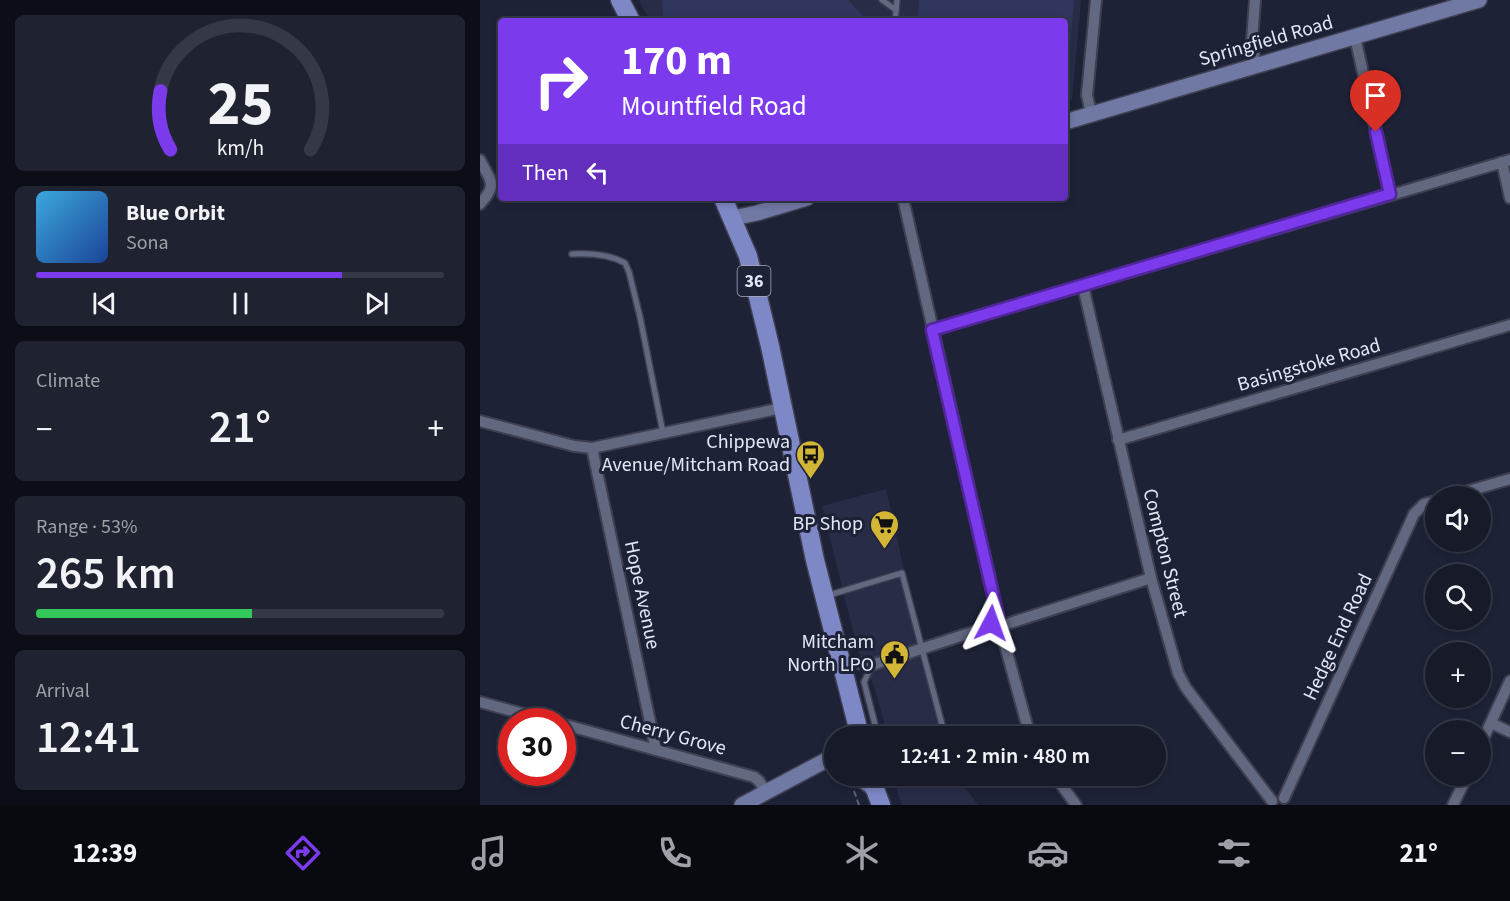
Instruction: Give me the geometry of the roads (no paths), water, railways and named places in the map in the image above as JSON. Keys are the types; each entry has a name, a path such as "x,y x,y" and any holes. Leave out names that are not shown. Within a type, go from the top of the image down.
{"main road":[{"path":"620,0 629,18"},
{"name":"Springfield Road","path":"1068,121 1479,0"},
{"name":"36","path":"724,201 748,256 825,597 842,661 856,685 859,726"},
{"path":"732,218 797,201"},
{"path":"742,805 824,762"},
{"path":"816,766 824,766"}],"street":[{"path":"1091,114 1088,95 1096,0"},
{"path":"1255,66 1252,40 1256,0"},
{"path":"1354,37 1390,194"},
{"path":"480,160 492,183 491,192 480,204"},
{"path":"932,330 1506,161 1510,198"},
{"path":"904,201 998,616"},
{"name":"Compton Street","path":"1083,286 1151,578 1178,673 1271,803"},
{"name":"Basingstoke Road","path":"1118,440 1510,325"},
{"path":"480,421 574,446 592,448 782,408"},
{"name":"Hope Avenue","path":"592,448 657,750"},
{"path":"1485,486 1510,479"},
{"name":"Hedge End Road","path":"1287,801 1414,514 1425,504"},
{"path":"1010,623 1151,578"},
{"path":"998,616 1004,616 1010,623 1007,631 1002,634 996,633 991,626 993,618 998,616"},
{"path":"842,661 872,665 991,626"},
{"path":"1002,634 1027,726"},
{"path":"1510,681 1491,723 1510,732"},
{"path":"480,702 502,708"},
{"name":"Cherry Grove","path":"576,728 754,777 766,792"},
{"path":"1062,786 1076,805"},
{"path":"1453,805 1462,786"},
{"path":"1271,803 1277,797 1287,801"}],"lane":[{"path":"882,0 896,10"},
{"path":"895,18 897,0"},
{"path":"573,254 589,253 625,263 640,317 663,433"},
{"path":"825,597 902,573 942,726"},
{"path":"872,665 856,685 874,726"}],"place":[{"name":"Chippewa Avenue/Mitcham Road","path":"811,480"},
{"name":"BP Shop","path":"884,550"},
{"name":"Mitcham North LPO","path":"895,680"}]}
